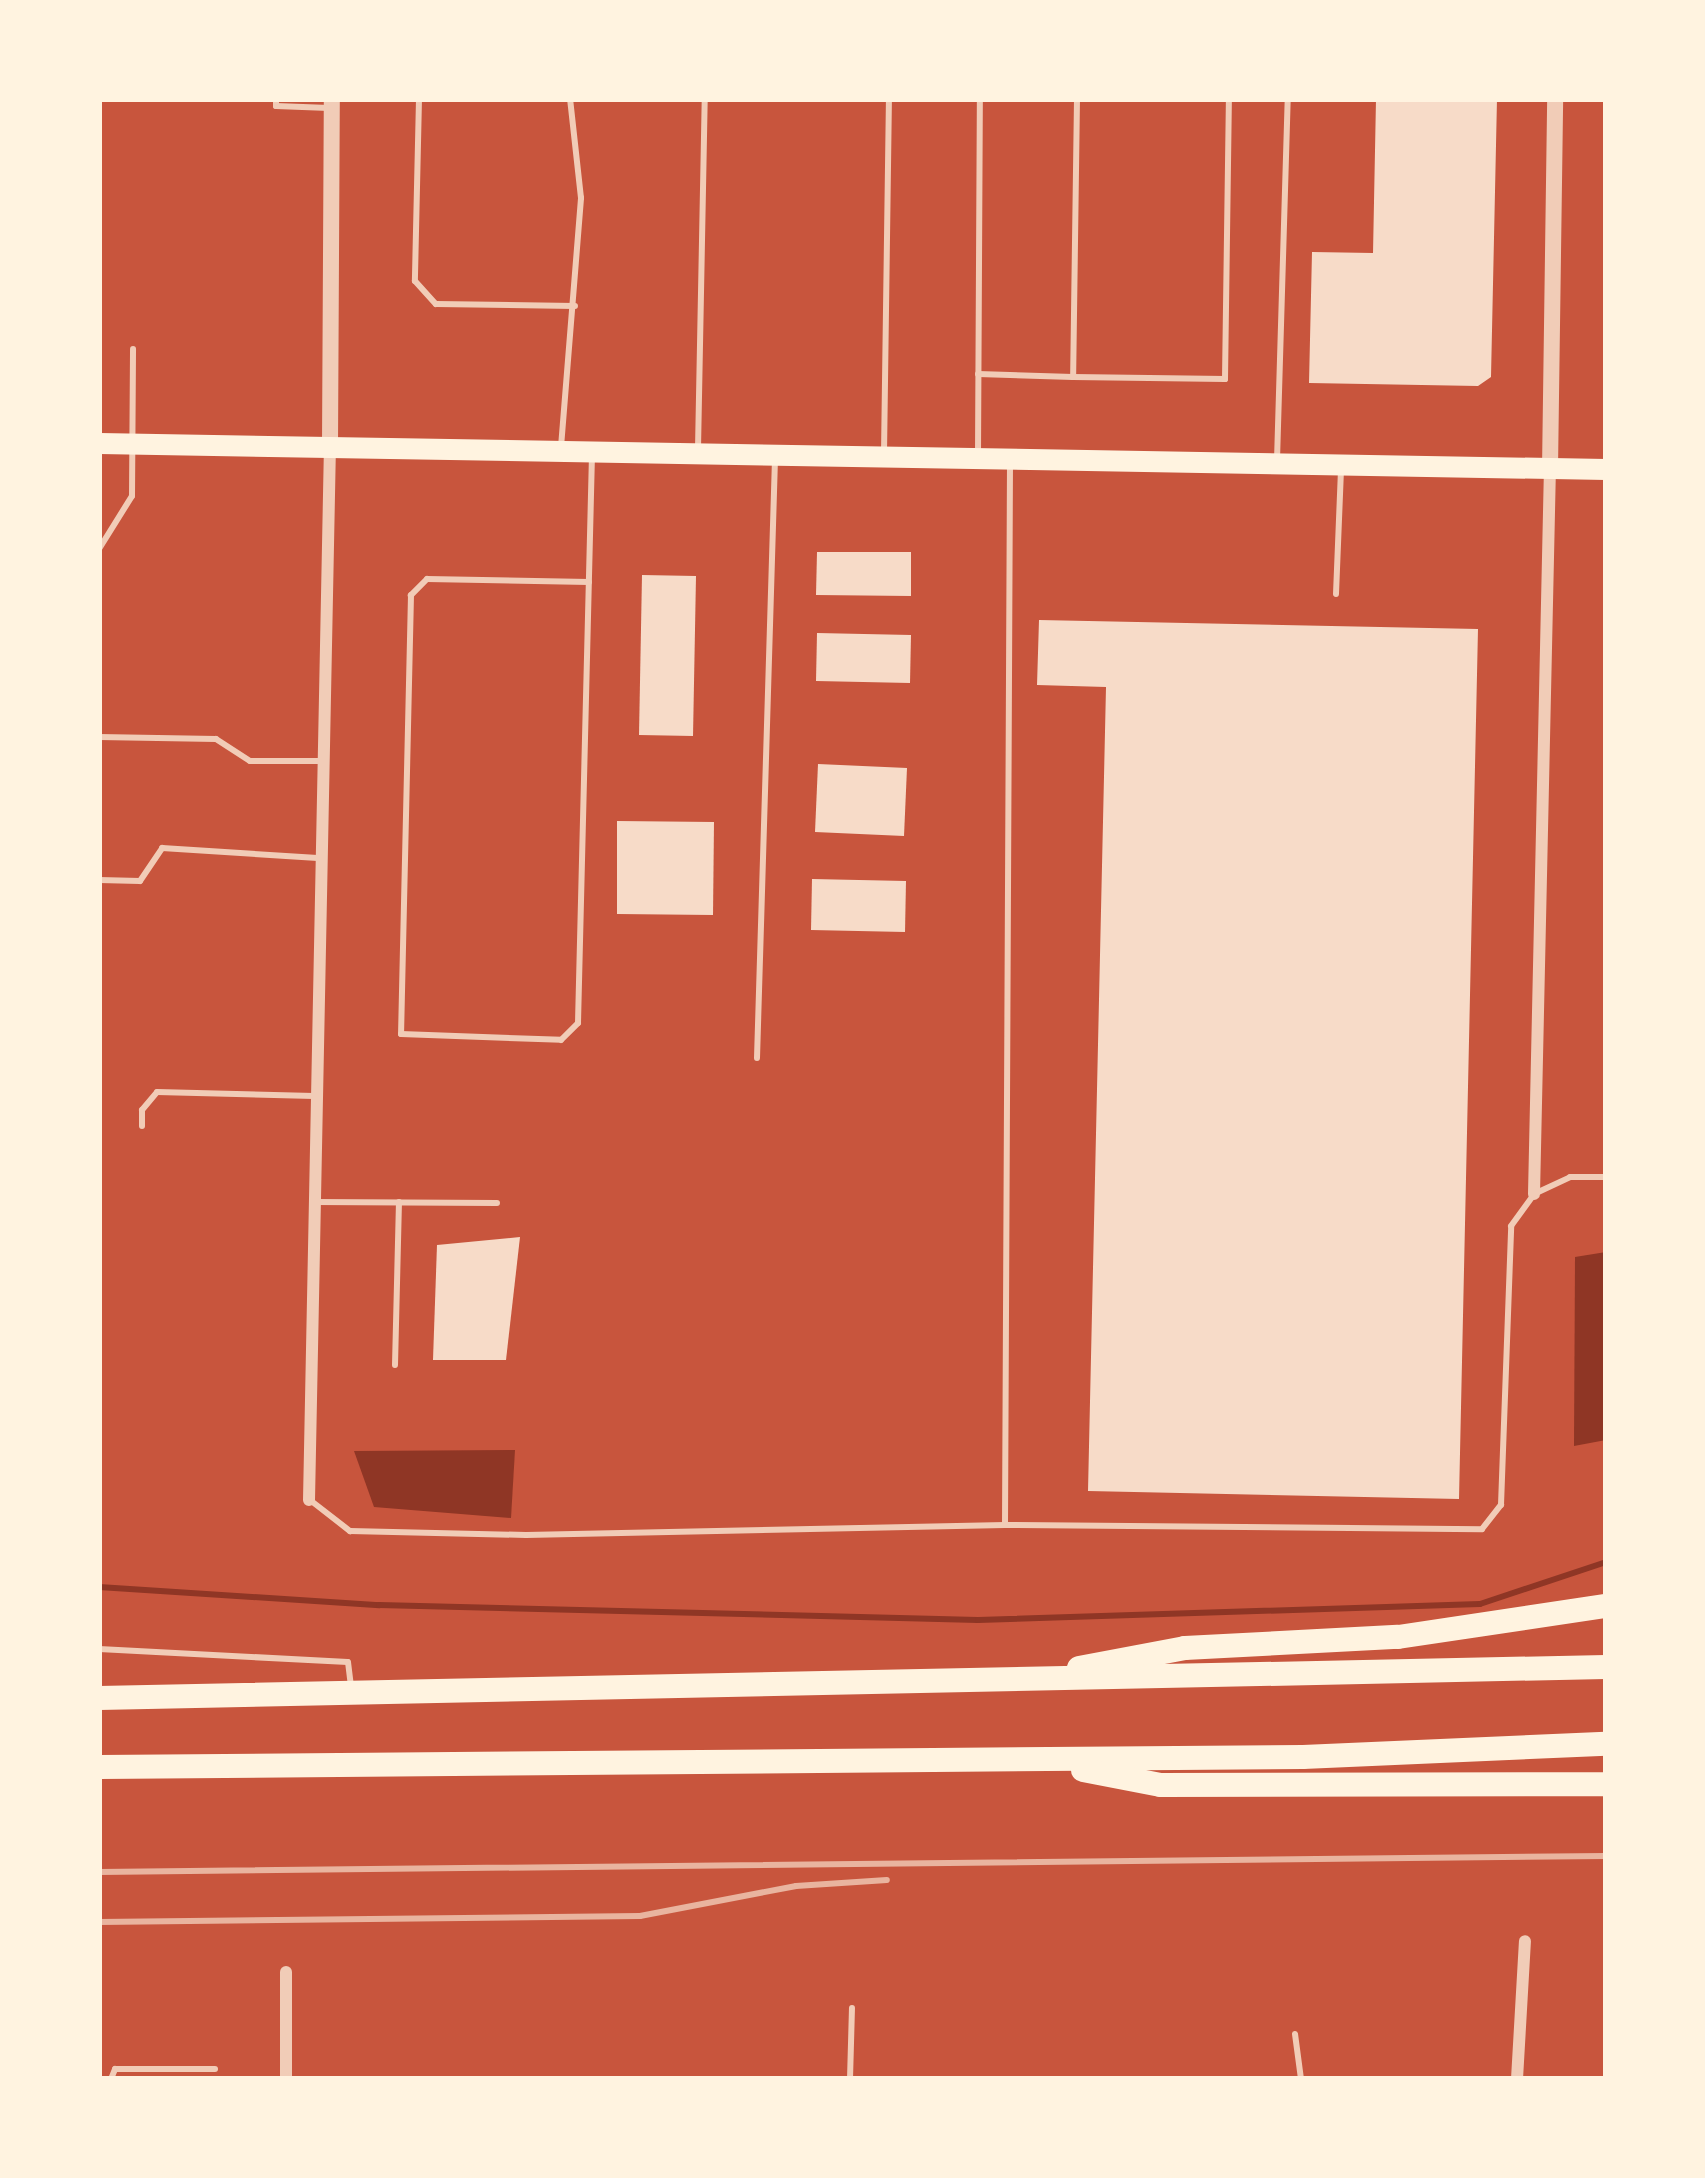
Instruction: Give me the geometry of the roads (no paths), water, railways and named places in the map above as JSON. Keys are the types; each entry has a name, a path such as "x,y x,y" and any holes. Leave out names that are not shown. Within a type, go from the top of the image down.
{"highway":[{"path":"1006,1682 1185,1648 1398,1636 1606,1606"},
{"path":"99,1698 1606,1667"},
{"path":"99,1767 1033,1760 1606,1744"},
{"path":"1033,1760 1161,1785 1606,1784"}],"main road":[{"path":"99,443 1606,470"}],"street":[{"path":"1534,1194 1555,99"},
{"path":"309,1499 330,446 332,104"},
{"path":"1516,2079 1525,1941"},
{"path":"286,1972 286,2079"}],"lane":[{"path":"276,99 276,106 332,104"},
{"path":"418,99 415,281 436,304 575,307"},
{"path":"561,450 565,341 575,307 581,198 569,99"},
{"path":"698,453 705,99"},
{"path":"884,456 889,99"},
{"path":"978,458 980,99"},
{"path":"1073,377 1077,99"},
{"path":"978,374 1225,380 1228,99"},
{"path":"1276,464 1288,99"},
{"path":"99,549 132,496 137,444 134,349"},
{"path":"589,582 427,579 411,595 401,1034 561,1040 578,1023 589,582 592,451"},
{"path":"757,1058 775,454"},
{"path":"1005,1525 1010,459"},
{"path":"1336,595 1341,465"},
{"path":"99,737 216,739 250,760 324,761"},
{"path":"99,880 140,881 162,848 322,858"},
{"path":"142,1126 142,1109 157,1092 317,1096"},
{"path":"309,1499 350,1531 526,1535 1005,1525 1468,1531 1492,1524 1502,1492 1506,1243 1534,1194 1570,1177 1606,1177"},
{"path":"315,1202 497,1203"},
{"path":"395,1365 399,1202"},
{"path":"99,1649 348,1662 352,1695"},
{"path":"850,2079 852,2008"},
{"path":"1295,2034 1301,2079"},
{"path":"110,2079 116,2069 215,2069"}],"waterway":[{"path":"99,1587 379,1605 978,1620 1480,1604 1606,1562"}],"railway":[{"path":"99,1872 1606,1856"},
{"path":"99,1922 640,1916 796,1886 887,1880"}]}
